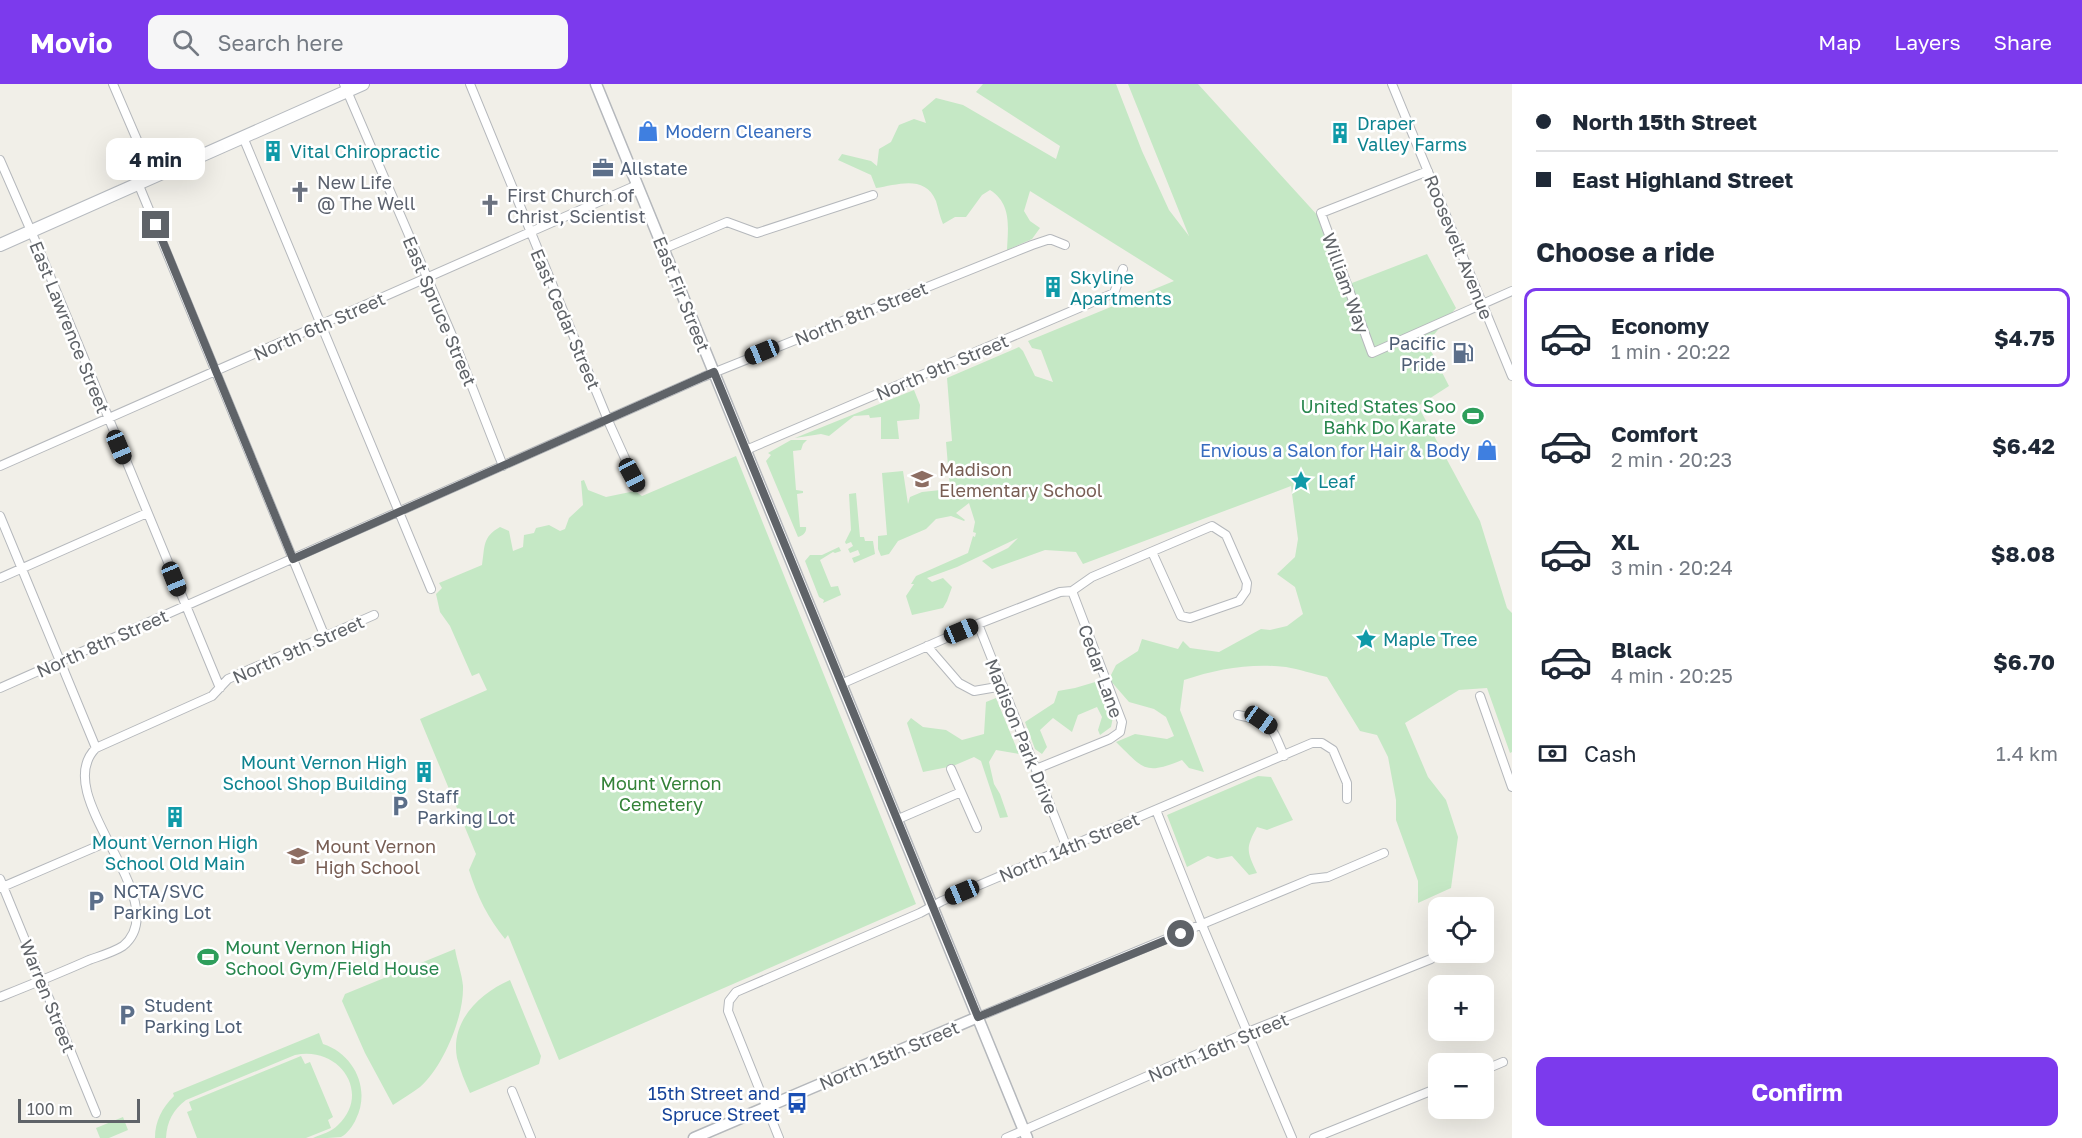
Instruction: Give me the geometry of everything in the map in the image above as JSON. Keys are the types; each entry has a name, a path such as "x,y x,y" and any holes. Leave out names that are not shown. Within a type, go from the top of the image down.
{"main road":[{"path":"0,245 243,137 345,88 363,84"}],"street":[{"path":"112,84 153,177"},
{"name":"East Cedar Street","path":"470,84 530,233 638,487"},
{"name":"East Fir Street","path":"596,84 1026,1134"},
{"name":"Roosevelt Avenue","path":"1392,84 1512,376"},
{"name":"East Spruce Street","path":"345,88 427,278 503,466"},
{"path":"243,137 431,589"},
{"name":"East Lawrence Street","path":"0,160 32,231 220,688"},
{"name":"William Way","path":"1428,171 1321,213 1372,353 1483,304"},
{"path":"138,183 325,637"},
{"name":"North 6th Street","path":"0,466 637,185"},
{"path":"663,249 727,222 757,233 873,195"},
{"name":"North 8th Street","path":"0,688 714,372 1032,245 1050,240 1065,245"},
{"name":"North 9th Street","path":"746,450 1114,293 1123,269"},
{"path":"1483,304 1512,291"},
{"path":"0,578 147,513"},
{"path":"0,516 96,748 88,757 83,774 85,786 107,842 136,902 135,927 128,940 117,948 0,997"},
{"path":"841,684 978,624 1060,592 1072,591 1092,577 1212,526 1226,535 1247,583 1246,591 1239,601 1190,618 1181,616 1152,552"},
{"name":"Cedar Lane","path":"1036,769 1110,739 1120,732 1122,722 1072,591"},
{"name":"North 9th Street","path":"96,748 212,696 228,679 374,615"},
{"name":"Madison Park Drive","path":"978,624 1067,848"},
{"path":"927,646 959,683 974,691 1003,686"},
{"path":"1480,696 1512,787"},
{"path":"1238,715 1261,720 1272,728 1284,756"},
{"name":"North 14th Street","path":"767,1107 729,1011 729,1001 736,992 1312,744 1322,743 1333,750 1347,783 1347,799"},
{"path":"951,769 976,828"},
{"path":"896,820 961,792"},
{"path":"1156,810 1292,1138"},
{"path":"1,885 107,842"},
{"name":"North 15th Street","path":"694,1138 1311,879 1328,876 1384,853"},
{"name":"Warren Street","path":"1,885 96,1113"},
{"name":"North 16th Street","path":"1006,1138 1026,1134 1248,1032 1428,960"},
{"path":"1494,1066 1503,1062"},
{"path":"512,1091 531,1138"},
{"path":"1314,1138 1428,1092"},
{"path":"767,1107 779,1138"}],"green space":[{"path":"983,84 1116,84 1142,151 1169,210 1189,236 1128,84 1198,84 1319,217 1352,283 1427,254 1456,308 1427,343 1449,386 1418,406 1480,521 1507,608 1512,613 1512,752 1510,753 1487,688 1459,690 1405,723 1428,777 1446,800 1458,837 1451,888 1418,903 1418,881 1396,820 1396,800 1388,757 1377,735 1360,731 1327,677 1286,667 1247,666 1184,680 1180,710 1204,772 1189,768 1182,760 1159,768 1145,767 1116,742 1135,734 1167,739 1174,736 1166,717 1154,709 1129,702 1109,679 1116,665 1138,651 1142,639 1178,649 1183,641 1190,648 1219,652 1261,629 1270,630 1287,626 1303,614 1295,587 1277,574 1295,557 1298,539 1291,486 1083,564 1076,552 1045,550 992,569 982,561 1008,548 1018,538 957,567 927,578 932,582 943,578 952,587 947,601 943,608 912,615 906,596 916,576 968,553 976,533 973,532 975,522 969,503 956,513 964,521 951,516 936,519 926,529 898,541 889,554 881,556 878,549 878,536 887,535 882,473 903,471 908,504 910,497 922,492 950,489 946,442 952,441 947,378 1019,347 1035,376 1053,382 1041,350 1032,348 1028,341 1174,281 1030,191 1024,211 1030,221 1040,228 1032,239 1007,250 1008,225 1005,209 1002,202 990,190 982,195 966,217 955,217 943,224 936,201 925,187 910,183 876,188 871,175 838,160 842,154 871,161 877,166 879,149 891,142 899,125 914,119 926,123 922,110 936,98 963,105 1056,159 1060,146 976,92"},
{"path":"914,390 920,405 919,419 897,421 899,439 881,439 881,417 870,418 869,415 854,416 829,436 821,434 795,438"},
{"path":"791,440 807,440 801,450 793,451 796,490 803,491 797,494 800,527 806,527 802,536 798,537 766,461 771,455 768,453"},
{"name":"Mount Vernon Cemetery","path":"736,456 916,904 559,1060 508,935 505,939 499,931 488,915 476,889 469,870 476,854 420,719 487,690 479,673 472,676 450,626 440,612 436,594 442,588 439,583 482,565 487,539 500,527 509,531 513,551 523,547 524,535 534,533 536,528 549,525 560,531 565,529 569,518 583,505 581,481 584,480 588,490 606,497 635,491 642,496"},
{"path":"856,493 860,537 864,537 865,541 873,541 875,554 854,563 852,558 860,555 858,550 850,553 848,549 853,546 851,542 846,544 845,542 851,530 849,494"},
{"path":"839,547 841,551 833,552 820,560 831,587 838,586 841,595 823,603 824,600 819,597 805,561 810,555 822,555"},
{"path":"1102,680 1113,717 1111,727 1100,735 1098,730 1102,717 1097,707 1078,715 1072,732 1053,718 1040,730 1047,747 1042,754 1035,749 1025,722 1054,703 1058,691"},
{"path":"996,698 1019,754 996,750 989,762 994,784 1008,817 1000,818 981,761 974,757 953,766 923,772 907,723 911,718 923,727 946,730 962,740 984,734 986,702"},
{"path":"1258,776 1271,777 1293,820 1267,830 1257,827 1249,850 1257,873 1249,875 1232,856 1217,859 1208,856 1187,867 1167,815"},
{"path":"455,949 463,986 460,1012 451,1041 437,1067 420,1087 393,1105 365,1053 342,1001 345,994"},
{"path":"510,980 541,1056 539,1064 470,1093 457,1058 458,1032 463,1020 478,1001 488,992"},
{"path":"319,1033 323,1044 334,1049 351,1064 360,1085 362,1096 360,1108 353,1124 343,1136 313,1138 338,1125 348,1112 352,1099 351,1086 346,1074 337,1064 325,1057 311,1054 295,1055 186,1100 172,1116 166,1138 155,1138 158,1120 174,1096 173,1093"},
{"path":"301,1056 305,1064 310,1062 333,1117 328,1120 331,1128 306,1138 197,1138 187,1112 192,1110 189,1102"},
{"path":"123,1117 128,1130 109,1138 100,1138 96,1128"}],"place":[{"name":"Modern Cleaners","path":"648,131"},
{"name":"Draper Valley Farms","path":"1340,133"},
{"name":"Vital Chiropractic","path":"273,151"},
{"name":"Allstate","path":"603,168"},
{"name":"New Life @ The Well","path":"300,192"},
{"name":"First Church of Christ, Scientist","path":"490,205"},
{"name":"Skyline Apartments","path":"1053,287"},
{"name":"Pacific Pride","path":"1463,353"},
{"name":"United States Soo Bahk Do Karate","path":"1473,416"},
{"name":"Envious a Salon for Hair & Body","path":"1487,450"},
{"name":"Madison Elementary School","path":"922,479"},
{"name":"Leaf","path":"1301,481"},
{"name":"Maple Tree","path":"1366,639"},
{"name":"Mount Vernon High School Shop Building","path":"424,772"},
{"name":"Staff Parking Lot","path":"400,806"},
{"name":"Mount Vernon High School Old Main","path":"175,817"},
{"name":"Mount Vernon High School","path":"298,856"},
{"name":"NCTA/SVC Parking Lot","path":"96,901"},
{"name":"Mount Vernon High School Gym/Field House","path":"208,957"},
{"name":"Student Parking Lot","path":"127,1015"},
{"name":"15th Street and Spruce Street","path":"797,1103"}],"route":[{"path":"156,225 293,559 714,372 978,1017 1181,934"}]}
